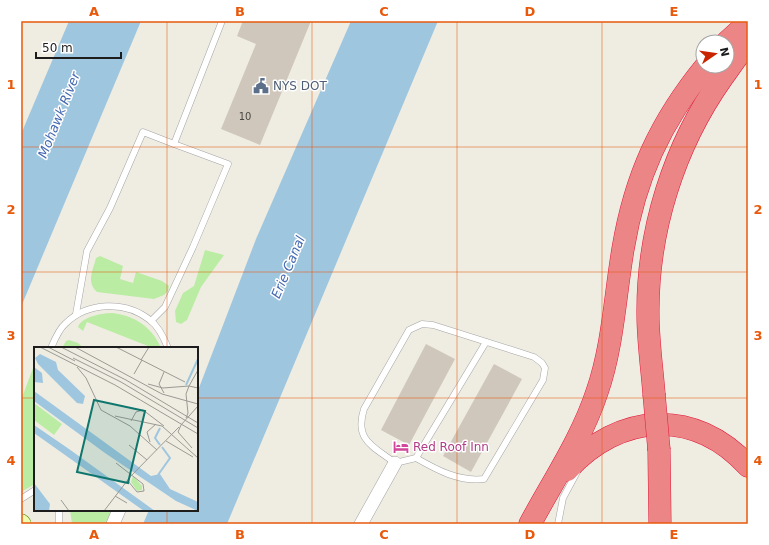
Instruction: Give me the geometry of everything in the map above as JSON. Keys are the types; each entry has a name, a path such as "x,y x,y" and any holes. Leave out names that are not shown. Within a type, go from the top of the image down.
{"highway":[{"path":"735,35 748,23"},
{"path":"660,524 659,450 648,315 650,269 658,223 673,170 705,103 748,44"},
{"path":"530,524 582,428 598,392 607,352 623,247 632,204 644,167 660,133 682,96 700,74"},
{"path":"547,492 576,460 594,444 618,432 636,426 666,424 684,427 710,436 738,454 748,466"}],"street":[{"path":"361,524 395,463"},
{"path":"113,524 119,511"}],"lane":[{"path":"174,144 222,21"},
{"path":"76,314 87,251 110,208 143,132 228,164 193,247 165,307 152,321"},
{"path":"52,347 63,325 76,314 93,308 118,305 134,310 152,321 168,347"},
{"path":"422,324 433,325 534,357 542,363 545,368 543,380 484,479 472,480 436,469 416,458 395,463 363,436 360,429 360,421 364,409 408,330 422,324"},
{"path":"416,458 486,342"},
{"path":"558,524 563,498 576,474 596,450 618,432"},
{"path":"21,499 34,491"},
{"path":"59,511 59,524"}],"green space":[{"path":"205,250 224,255 201,287 187,320 181,324 176,322 175,311 183,293 194,286"},
{"path":"100,256 123,266 120,279 133,283 136,272 162,281 169,286 168,291 164,295 154,299 97,292 92,284 91,276 96,258"},
{"path":"113,313 129,317 142,324 153,334 160,347 150,347 87,322 83,331 78,327 80,323 88,318"},
{"path":"69,340 78,343 83,347 63,347 66,341"},
{"path":"34,366 34,485 21,492 21,400"},
{"path":"70,511 114,511 108,524 72,524"}],"water":[{"name":"Mohawk River","path":"69,21 141,21 21,307 21,134"},
{"name":"Erie Canal","path":"351,21 438,21 227,524 143,524 149,511 198,511 198,390 256,239"}],"building":[{"name":"NYS DOT","path":"243,21 311,21 260,145 221,129 256,44 237,36"},
{"path":"426,344 455,359 409,445 381,430"},
{"path":"494,364 522,379 471,472 443,456"}],"place":[{"name":"NYS DOT","path":"261,86"},
{"name":"Red Roof Inn","path":"401,447"}]}
